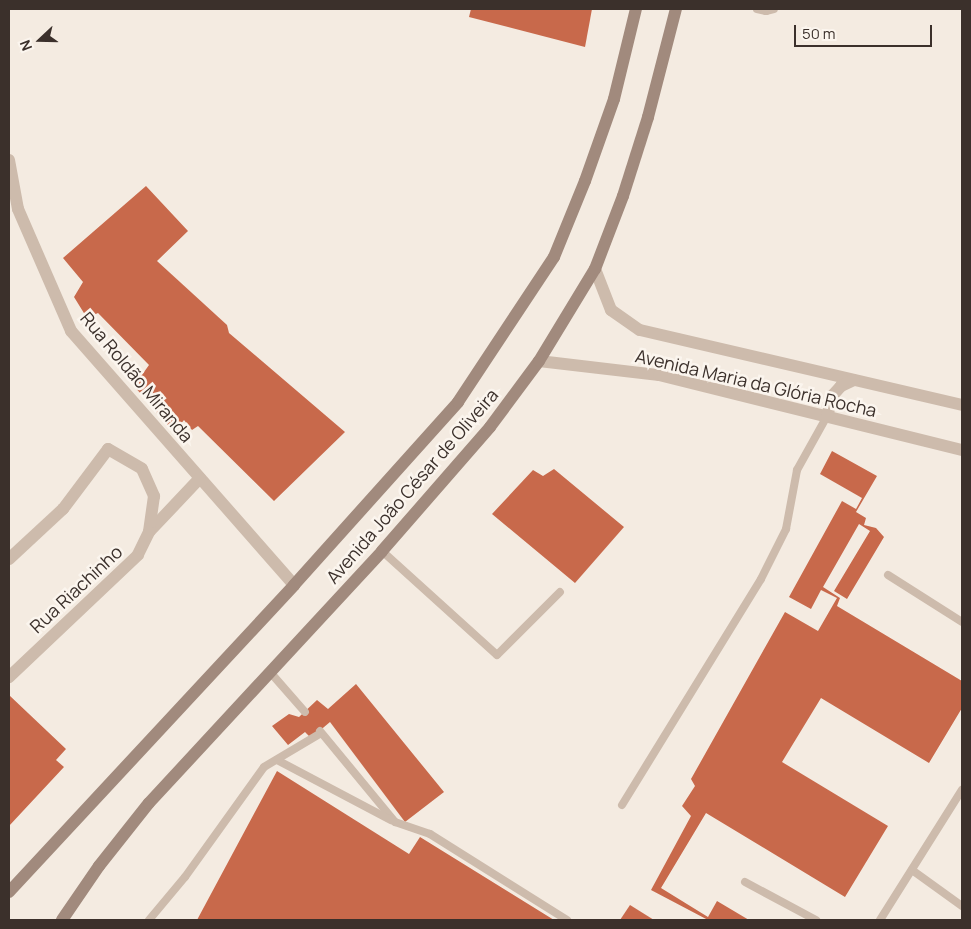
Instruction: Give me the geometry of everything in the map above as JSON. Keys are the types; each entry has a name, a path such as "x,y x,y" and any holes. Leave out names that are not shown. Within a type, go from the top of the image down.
{"main road":[{"name":"Avenida João César de Oliveira","path":"9,892 294,585 458,402 554,257 585,181 614,99 636,9"},
{"name":"Avenida João César de Oliveira","path":"62,920 99,866 149,803 382,551 490,427 539,361 595,269 648,117 676,9"}],"street":[{"name":"Rua Roldão Miranda","path":"9,160 18,209 71,330 294,585"},
{"name":"Avenida Maria da Glória Rocha","path":"595,269 611,310 640,330 962,405"},
{"name":"Avenida Maria da Glória Rocha","path":"539,361 659,375 962,450"},
{"path":"827,416 833,395 840,386 854,380"},
{"name":"Rua Riachinho","path":"9,560 63,509 108,449 142,469 154,496 149,532 138,555 9,677"},
{"path":"149,532 200,478"}],"lane":[{"path":"757,9 766,11 774,9"},
{"path":"622,805 761,579 786,529 797,470 827,416"},
{"path":"382,551 497,655 560,592"},
{"path":"888,575 962,622"},
{"path":"270,672 305,712"},
{"path":"149,920 185,877 264,767 320,732 395,822"},
{"path":"277,760 395,822 430,834 567,920"},
{"path":"880,920 962,790"},
{"path":"912,870 962,906"},
{"path":"745,882 816,920"}],"building":[{"path":"471,9 592,9 585,47 469,17"},
{"path":"146,186 188,231 157,261 227,325 229,333 345,432 274,501 198,426 192,430 184,420 174,432 134,386 149,365 98,313 87,318 74,297 83,282 63,258"},
{"path":"832,451 877,476 856,512 866,518 864,525 876,528 884,537 847,599 834,591 870,531 859,524 823,587 840,598 837,606 962,681 962,708 929,763 821,698 782,762 888,826 845,897 706,813 661,888 708,917 717,901 749,920 708,920 651,890 691,816 682,806 695,786 691,779 785,612 818,631 837,598 821,590 811,609 789,597 842,501 856,509 862,498 820,474"},
{"path":"554,469 624,527 575,583 492,514 533,470 543,476"},
{"path":"356,684 444,792 405,822 330,722 311,738 305,732 288,745 272,726 289,714 299,717 317,700 328,709"},
{"path":"9,695 66,749 56,760 64,767 9,826"},
{"path":"277,771 409,854 420,837 554,920 197,920"},
{"path":"630,905 654,920 620,920"}]}
